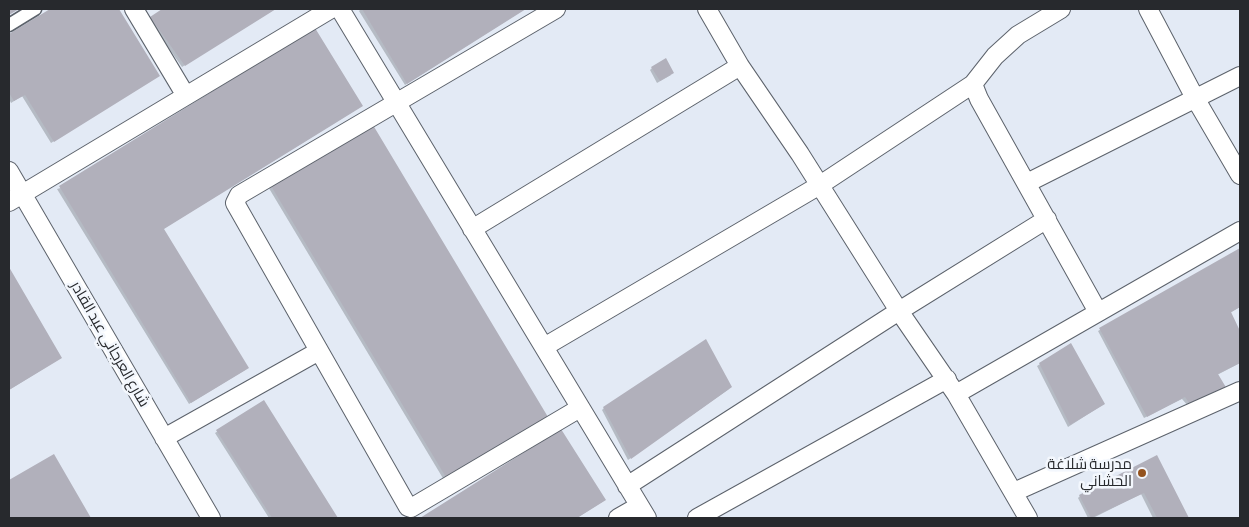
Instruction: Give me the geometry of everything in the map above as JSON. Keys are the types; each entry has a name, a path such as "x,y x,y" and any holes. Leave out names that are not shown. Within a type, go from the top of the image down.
{"street":[{"path":"9,25 35,9"},
{"path":"134,9 186,96"},
{"path":"16,198 331,9"},
{"path":"340,9 643,512 618,518"},
{"path":"556,9 396,101 236,198 235,203 410,508 580,408"},
{"path":"708,9 740,66 820,185 899,311 947,379 1028,518"},
{"path":"544,347 820,185 973,84 995,56 1018,36 1061,9"},
{"path":"1148,9 1195,98 1240,175"},
{"path":"472,229 740,66"},
{"path":"1027,183 1240,76"},
{"path":"973,84 979,99 1098,312"},
{"name":"شارع العرجاني عبد القادر","path":"9,171 16,198 211,518"},
{"path":"627,486 899,311 1047,219"},
{"path":"956,394 1240,230"},
{"path":"164,438 320,351"},
{"path":"697,518 947,379"},
{"path":"1014,492 1240,391"}],"building":[{"path":"9,9 19,9 9,15"},
{"path":"50,9 119,9 160,76 54,142 25,95 14,101 9,93 9,34"},
{"path":"162,9 276,9 185,66 150,17"},
{"path":"362,9 526,9 407,84"},
{"path":"315,28 363,106 164,229 249,368 191,403 59,186"},
{"path":"666,58 674,73 660,81 651,67"},
{"path":"370,120 548,417 447,479 268,181"},
{"path":"1240,248 1240,307 1231,312 1240,331 1240,363 1218,374 1227,389 1191,406 1185,397 1147,417 1099,328"},
{"path":"9,267 62,358 9,390"},
{"path":"706,339 732,387 631,459 603,407"},
{"path":"1071,343 1105,404 1070,425 1039,363"},
{"path":"264,400 338,518 272,518 216,430"},
{"path":"561,429 606,500 577,518 420,518"},
{"path":"54,454 91,518 9,518 9,480"},
{"path":"1157,455 1189,518 1157,518 1144,493 1091,518 1079,495"}],"place":[{"name":"مدرسة شلاغة الحشاني","path":"1142,473"}]}
